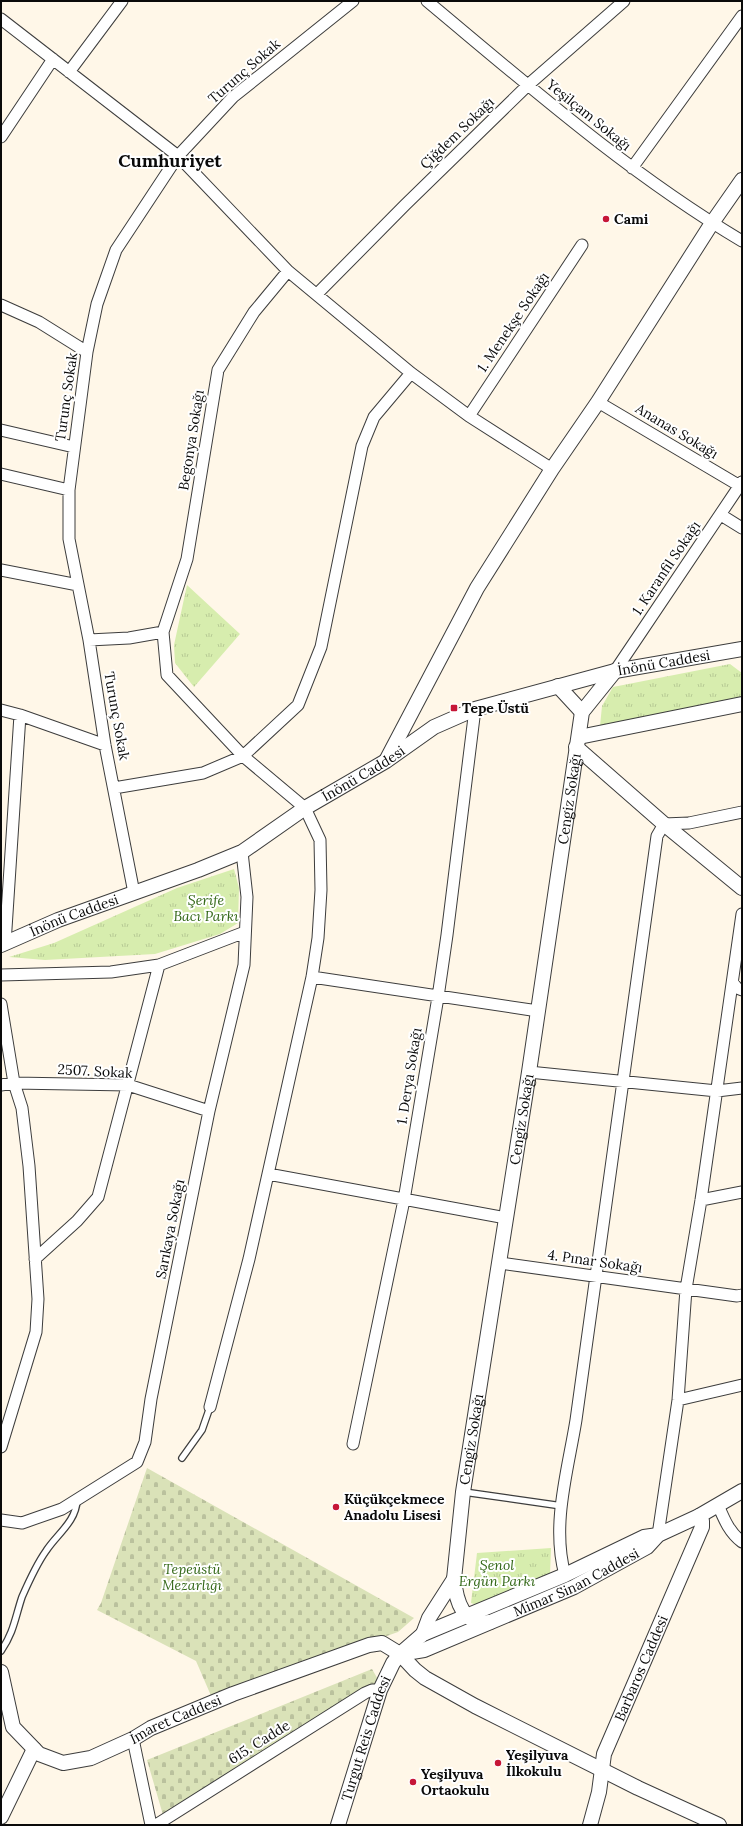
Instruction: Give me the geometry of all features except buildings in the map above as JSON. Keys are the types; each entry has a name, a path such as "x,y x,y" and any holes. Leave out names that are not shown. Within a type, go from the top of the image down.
{"street":[{"path":"68,72 122,1"},
{"name":"Turunç Sokak","path":"134,893 105,745 89,640 69,539 69,490 74,447 87,352 97,304 116,250 178,156 233,97 354,1"},
{"name":"Yeşilçam Sokağı","path":"427,1 574,124 632,168 712,223 742,241"},
{"name":"Çiğdem Sokağı","path":"317,294 405,205 528,85 624,1"},
{"path":"632,168 742,16"},
{"path":"1,19 178,156 288,271 411,372 469,416 552,469"},
{"path":"1,137 53,59"},
{"path":"386,761 477,588 552,469 598,402 712,223 742,180"},
{"name":"1. Menekşe Sokağı","path":"469,416 582,245"},
{"name":"Begonya Sokağı","path":"163,632 187,559 218,370 254,312 288,271"},
{"path":"1,305 39,322 87,352"},
{"path":"114,788 203,773 243,756 298,705 321,647 362,446 374,417 411,372"},
{"name":"Ananas Sokağı","path":"598,402 741,484"},
{"path":"1,430 74,447"},
{"path":"1,474 69,490"},
{"name":"1. Karanfil Sokağı","path":"615,671 741,484"},
{"path":"721,515 742,528"},
{"path":"1,570 78,585"},
{"path":"89,640 129,638 163,632 167,675 243,756 305,808 320,840 321,883 318,938 312,977 249,1259 210,1407"},
{"path":"736,650 742,659"},
{"name":"İnönü Caddesi","path":"3,945 58,920 198,870 242,852 305,808 386,761 434,727 475,709 615,671 736,650"},
{"path":"558,686 582,712 615,671"},
{"path":"578,742 742,704"},
{"name":"1. Derya Sokağı","path":"353,1444 404,1200 438,997 475,709"},
{"path":"1,710 20,715 105,745"},
{"name":"Cengiz Sokağı","path":"467,1616 460,1606 455,1590 454,1579 464,1492 530,1072 582,712"},
{"path":"3,945 6,866 20,715"},
{"path":"578,742 664,824 742,888"},
{"path":"664,824 689,823 742,812"},
{"path":"564,1575 560,1560 559,1540 562,1506 576,1420 657,836 664,824"},
{"name":"Sarıkaya Sokağı","path":"1,1520 22,1523 62,1510 137,1462 145,1442 151,1398 209,1111 244,965 247,898 242,852"},
{"path":"423,1634 564,1575 644,1537 658,1535 678,1400 686,1289 701,1200 742,914"},
{"path":"1,975 111,972 159,965 245,932"},
{"path":"34,1259 77,1221 98,1197 159,965"},
{"path":"312,977 538,1011"},
{"path":"733,983 737,988 742,990"},
{"path":"1,1004 14,1083 22,1108 28,1159 38,1299 36,1332 1,1447"},
{"path":"530,1072 717,1091 742,1088"},
{"name":"2507. Sokak","path":"1,1085 14,1083 128,1085 209,1111"},
{"path":"268,1174 506,1218"},
{"path":"701,1200 742,1192"},
{"name":"4. Pınar Sokağı","path":"500,1263 737,1296 742,1295"},
{"path":"678,1400 742,1385"},
{"name":"Mimar Sinan Caddesi","path":"400,1654 424,1650 574,1586 647,1547 658,1535 699,1516 742,1490"},
{"path":"718,1505 728,1528 734,1536 742,1542"},
{"name":"Barbaros Caddesi","path":"590,1825 599,1792 604,1754 702,1527 702,1521 699,1516"},
{"name":"Cengiz Sokağı","path":"423,1634 429,1618 454,1579"},
{"path":"467,1616 478,1622 490,1622"},
{"name":"Turgut Reis Caddesi","path":"338,1825 380,1690 393,1663 400,1654 423,1634"},
{"name":"İmaret Caddesi","path":"1,1672 13,1727 39,1754 63,1763 91,1758 133,1739 151,1728 233,1694 369,1645 382,1643 400,1654 425,1678 469,1702 602,1769 719,1825"},
{"name":"615. Cadde","path":"156,1825 365,1693 372,1690 380,1690"},
{"path":"133,1739 152,1825"},
{"path":"1,1817 34,1749"}],"lane":[{"path":"182,1458 202,1430 210,1407"},
{"path":"464,1492 562,1506"},
{"path":"1,1651 14,1629 22,1598 37,1565 47,1549 74,1515 77,1508 77,1500"}],"green space":[{"path":"187,585 240,634 194,687 175,663 174,645"},
{"path":"730,664 742,673 742,700 600,726 602,706 613,687"},
{"name":"Şerife Bacı Parkı","path":"234,869 239,888 238,923 220,934 155,954 45,960 9,957 54,943 177,888"},
{"name":"Tepeüstü Mezarlığı","path":"147,1468 414,1618 398,1632 212,1698 196,1661 97,1610 101,1603"},
{"name":"Şenol Ergün Parkı","path":"551,1548 550,1575 477,1605 471,1603 477,1553"},
{"path":"372,1669 380,1683 163,1815 147,1760"}],"place":[{"name":"Cami","path":"606,219"},
{"name":"Tepe Üstü","path":"454,708"},
{"name":"Küçükçekmece Anadolu Lisesi","path":"336,1507"},
{"name":"Yeşilyuva İlkokulu","path":"498,1763"},
{"name":"Yeşilyuva Ortaokulu","path":"413,1782"}],"district":[{"name":"Cumhuriyet","path":"170,160"}]}
